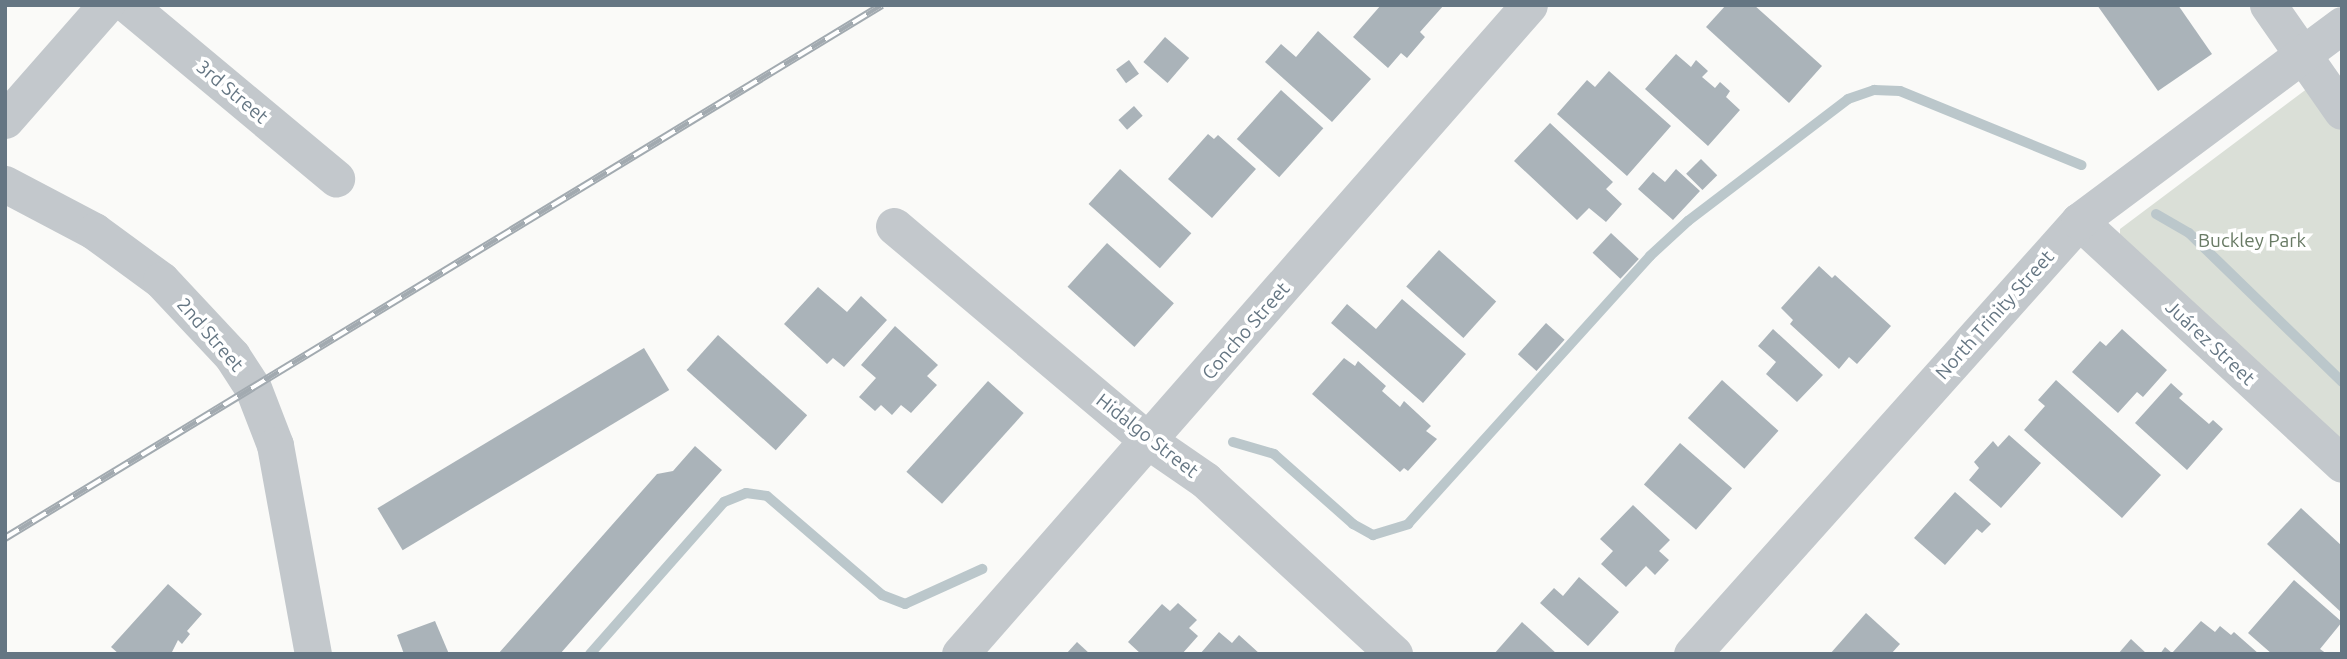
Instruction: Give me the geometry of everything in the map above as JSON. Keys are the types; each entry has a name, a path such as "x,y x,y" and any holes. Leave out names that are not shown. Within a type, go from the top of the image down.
{"street":[{"path":"5,121 106,5"},
{"name":"3rd Street","path":"128,5 336,178"},
{"name":"Concho Street","path":"960,654 1150,442 1529,5"},
{"path":"2268,5 2342,111"},
{"name":"North Trinity Street","path":"1692,654 2079,221 2301,52 2342,25"},
{"name":"2nd Street","path":"5,184 94,231 161,279 239,366 253,388 275,445 303,651"},
{"name":"Juárez Street","path":"2079,221 2342,464"},
{"name":"Hidalgo Street","path":"894,226 1150,442 1205,480 1394,654"}],"green space":[{"name":"Buckley Park","path":"2308,88 2342,129 2342,443 2120,238 2120,229"}],"building":[{"path":"1381,5 1444,5 1420,32 1425,37 1407,58 1401,53 1388,68 1353,37"},
{"path":"1726,5 1754,5 1822,66 1789,103 1706,27"},
{"path":"2097,5 2178,5 2212,54 2158,91"},
{"path":"1318,31 1371,79 1332,122 1265,62 1281,44 1296,57"},
{"path":"1165,37 1189,58 1168,83 1143,62"},
{"path":"1676,54 1691,67 1696,60 1708,71 1702,77 1715,88 1720,82 1730,91 1726,97 1740,110 1708,146 1645,89"},
{"path":"1129,60 1139,74 1126,83 1116,69"},
{"path":"1609,71 1671,126 1627,176 1557,114 1587,80 1595,87"},
{"path":"1281,90 1323,128 1279,177 1237,139"},
{"path":"1134,106 1143,116 1127,130 1118,120"},
{"path":"1550,123 1613,182 1606,189 1622,204 1606,222 1589,208 1577,220 1514,161"},
{"path":"1208,134 1214,139 1218,135 1256,169 1212,218 1168,179"},
{"path":"1701,159 1717,175 1702,190 1686,174"},
{"path":"1120,169 1191,233 1160,268 1089,204"},
{"path":"1676,169 1700,191 1673,220 1638,189 1653,172 1665,182"},
{"path":"1611,233 1639,259 1620,279 1593,253"},
{"path":"1107,243 1174,303 1134,347 1068,287"},
{"path":"1439,250 1496,302 1463,338 1406,286"},
{"path":"1819,266 1832,278 1835,275 1891,326 1857,364 1849,357 1839,369 1790,324 1793,320 1781,308"},
{"path":"818,287 847,312 861,296 887,320 844,367 833,358 827,364 784,324"},
{"path":"1402,299 1466,354 1423,403 1331,323 1347,304 1376,329"},
{"path":"1546,323 1565,340 1536,371 1518,354"},
{"path":"895,326 938,365 927,376 937,385 911,413 901,405 892,415 881,405 875,411 859,397 876,378 861,365"},
{"path":"1773,329 1823,375 1797,402 1766,374 1776,362 1758,346"},
{"path":"2122,329 2167,370 2143,397 2137,392 2118,413 2072,372 2100,341 2106,346"},
{"path":"718,335 807,415 776,450 687,370"},
{"path":"644,348 669,390 403,550 377,508"},
{"path":"1344,358 1355,366 1358,361 1386,386 1382,391 1400,407 1404,401 1431,426 1426,431 1437,439 1408,471 1404,468 1400,472 1312,394"},
{"path":"1722,380 1778,431 1744,469 1688,418"},
{"path":"2056,380 2161,475 2122,518 2024,430 2045,406 2038,400"},
{"path":"988,381 1024,413 942,504 906,472"},
{"path":"2171,383 2183,394 2179,398 2209,424 2213,420 2223,429 2187,470 2135,423"},
{"path":"2009,435 2041,463 2001,508 1969,480 1979,468 1974,462 1993,441 1998,447"},
{"path":"1680,443 1732,488 1696,530 1644,485"},
{"path":"695,446 722,470 560,654 498,654 657,474 673,471"},
{"path":"1955,492 1991,524 1982,533 1977,529 1945,565 1914,538"},
{"path":"1633,505 1670,540 1659,551 1669,560 1655,575 1646,566 1626,587 1601,564 1613,551 1600,539"},
{"path":"2301,508 2342,546 2342,613 2267,544"},
{"path":"1579,577 1619,612 1588,646 1540,603 1554,588 1563,596"},
{"path":"2294,580 2342,622 2320,649 2327,654 2272,654 2248,633"},
{"path":"168,584 202,614 187,631 190,634 182,644 178,640 171,654 119,654 111,647"},
{"path":"1178,603 1197,620 1189,628 1198,636 1182,654 1141,654 1128,642 1162,604 1170,611"},
{"path":"1866,613 1900,644 1891,654 1830,654"},
{"path":"435,621 449,654 404,654 397,635"},
{"path":"2201,621 2215,632 2220,626 2231,635 2234,632 2259,654 2160,654 2165,647 2172,653"},
{"path":"1522,622 1557,654 1494,654"},
{"path":"1219,632 1232,643 1239,635 1260,654 1200,654"},
{"path":"2131,639 2147,654 2118,654"},
{"path":"1077,642 1090,654 1066,654"}],"waterway":[{"path":"1233,442 1274,454 1353,524 1373,535 1408,524 1650,256 1688,221 1848,99 1874,90 1900,91 2081,165"},
{"path":"2156,214 2189,233 2342,382"},
{"path":"590,654 724,502 746,493 767,496 882,595 905,604 982,569"}],"railway":[{"path":"5,538 882,5"}]}
